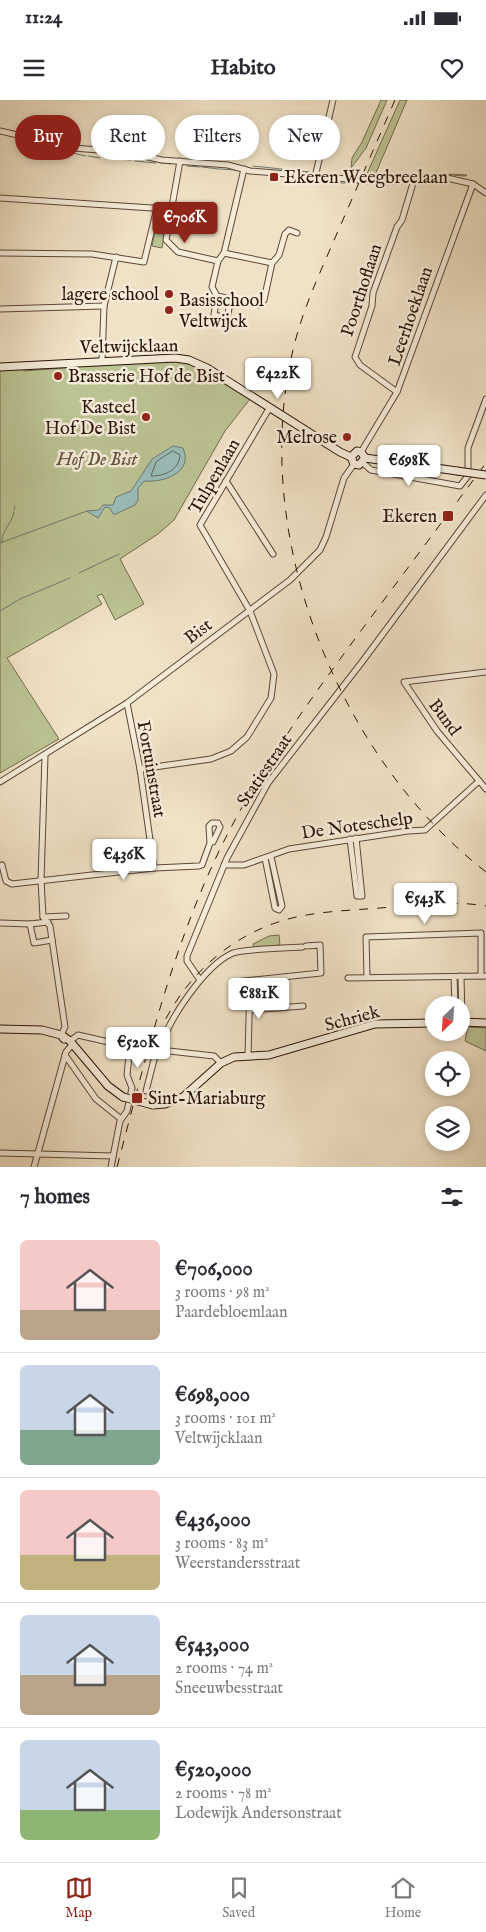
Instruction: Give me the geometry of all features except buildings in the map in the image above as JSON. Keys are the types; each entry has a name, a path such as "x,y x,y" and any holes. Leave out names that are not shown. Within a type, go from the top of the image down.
{"street":[{"path":"316,178 333,100"},
{"path":"0,131 73,148 125,152 180,163 228,164 244,170 316,178 356,178 384,182 447,178 473,184 486,193"},
{"path":"180,163 166,240 178,252 218,261"},
{"path":"231,299 227,318 214,315 217,296 212,287 218,261 224,253 244,170"},
{"name":"Poorthoflaan","path":"397,392 360,365 355,357 372,306 373,293 397,227 402,220 414,180"},
{"name":"Leerhoeklaan","path":"363,458 397,392 473,184"},
{"path":"0,198 157,208 170,212"},
{"path":"0,253 92,254 140,263 145,260 157,208"},
{"path":"217,296 259,305 264,300 272,263 279,255 285,234 288,230 297,233"},
{"path":"224,253 272,263"},
{"path":"102,360 104,306 116,257"},
{"path":"0,309 104,306"},
{"name":"Veltwijcklaan","path":"0,367 102,360 175,358 189,360 206,368 270,407 353,460"},
{"path":"353,460 357,451 371,470 456,486 462,484 468,476 468,454 472,434 486,399"},
{"name":"Tulpenlaan","path":"250,611 200,525 270,407"},
{"path":"353,460 363,458 486,475"},
{"name":"Bist","path":"0,782 45,756 126,703 290,580 320,550 326,537 344,478 353,460"},
{"path":"226,481 273,554"},
{"name":"Statiestraat","path":"200,980 187,961 187,956 224,865 268,783 362,662 486,494"},
{"path":"140,769 211,759 231,751 247,737 272,698 274,685 274,674 250,611"},
{"name":"Bund","path":"486,672 404,682 437,731 486,788"},
{"name":"Fortuinstraat","path":"126,703 140,769 154,868"},
{"path":"45,756 41,880 43,917 48,922 52,940 65,1027 62,1036"},
{"name":"De Noteschelp","path":"224,865 238,866 268,858 289,849 353,838 425,830 479,781"},
{"path":"353,838 362,896 357,896 353,838"},
{"path":"0,866 2,865 6,881 12,884 154,868 202,865 210,843"},
{"path":"268,858 282,906 279,910 275,908 268,858"},
{"path":"43,917 66,916"},
{"path":"0,923 30,924 48,922"},
{"path":"30,924 34,942 52,940"},
{"path":"348,978 367,978 454,977 484,976 481,933 366,937 367,978"},
{"path":"146,1091 156,1052 160,1050 177,1012 200,980 233,952 320,945 321,973 234,982 232,987 235,991 250,991"},
{"path":"461,976 461,996"},
{"path":"454,977 455,996"},
{"path":"248,1057 250,981"},
{"path":"250,1010 304,1006"},
{"path":"470,1022 486,1023"},
{"name":"Schriek","path":"0,1028 42,1030 62,1036 71,1043 108,1086 123,1097 153,1105 165,1104 183,1096 221,1063 234,1057 248,1057 297,1048 375,1024 425,1023"},
{"path":"34,1167 66,1055 71,1043 78,1035 124,1044 130,1047 131,1051 127,1075 132,1088 127,1111 121,1118 110,1167"},
{"path":"160,1050 214,1056 221,1063"},
{"path":"66,1055 96,1099 121,1118"},
{"path":"0,1153 113,1156"}],"green space":[{"path":"381,100 387,100 366,148 351,168 352,158 362,142"},
{"path":"400,100 407,100 375,175 432,175 399,179 366,176"},
{"path":"443,174 455,174 467,175 465,176"},
{"path":"160,214 165,216 166,226 163,225 161,233 164,235 162,248 152,246 157,222 155,221"},
{"name":"Hof De Bist","path":"177,361 196,366 250,399 225,431 174,520 158,534 120,559 144,604 115,620 102,594 97,596 102,604 7,658 59,739 0,773 0,370 23,369 24,371 75,367 80,364"},
{"path":"279,935 280,945 254,948 253,944 269,936"},
{"path":"470,1027 486,1028 486,1051 465,1041 470,1041"}],"water":[{"path":"173,446 183,448 185,456 181,470 168,478 144,481 138,488 138,500 135,505 116,514 113,514 110,508 105,507 98,518 87,511 99,510 103,505 113,505 116,497 131,491 152,459"}],"waterway":[{"path":"81,155 86,156"},
{"path":"135,161 145,162"},
{"path":"146,162 156,163"},
{"path":"161,163 171,164"},
{"path":"187,166 200,167"},
{"path":"253,166 310,172"},
{"path":"202,167 219,169"},
{"path":"220,169 235,170"},
{"path":"324,183 365,183"},
{"path":"14,510 15,506"},
{"path":"0,543 87,511"},
{"path":"2,542 3,534 14,512"},
{"path":"79,573 119,554"},
{"path":"0,611 20,599 70,578"}],"railway":[{"path":"395,100 317,279 293,350 283,421 284,493 296,566 317,637 348,705 387,768 433,824 486,872"},
{"path":"117,1167 174,963 204,884 237,816 270,761 306,707 486,463"},
{"path":"158,1035 169,1013 197,974 214,958 234,944 254,932 277,922 321,913 420,904 460,903 486,906"}],"place":[{"name":"Ekeren Weegbreelaan","path":"274,177"},
{"name":"lagere school","path":"169,294"},
{"name":"Basisschool Veltwijck","path":"169,310"},
{"name":"Brasserie Hof de Bist","path":"58,376"},
{"name":"Kasteel Hof De Bist","path":"146,417"},
{"name":"Melrose","path":"347,437"},
{"name":"Ekeren","path":"448,516"},
{"name":"Sint-Mariaburg","path":"137,1098"}]}
